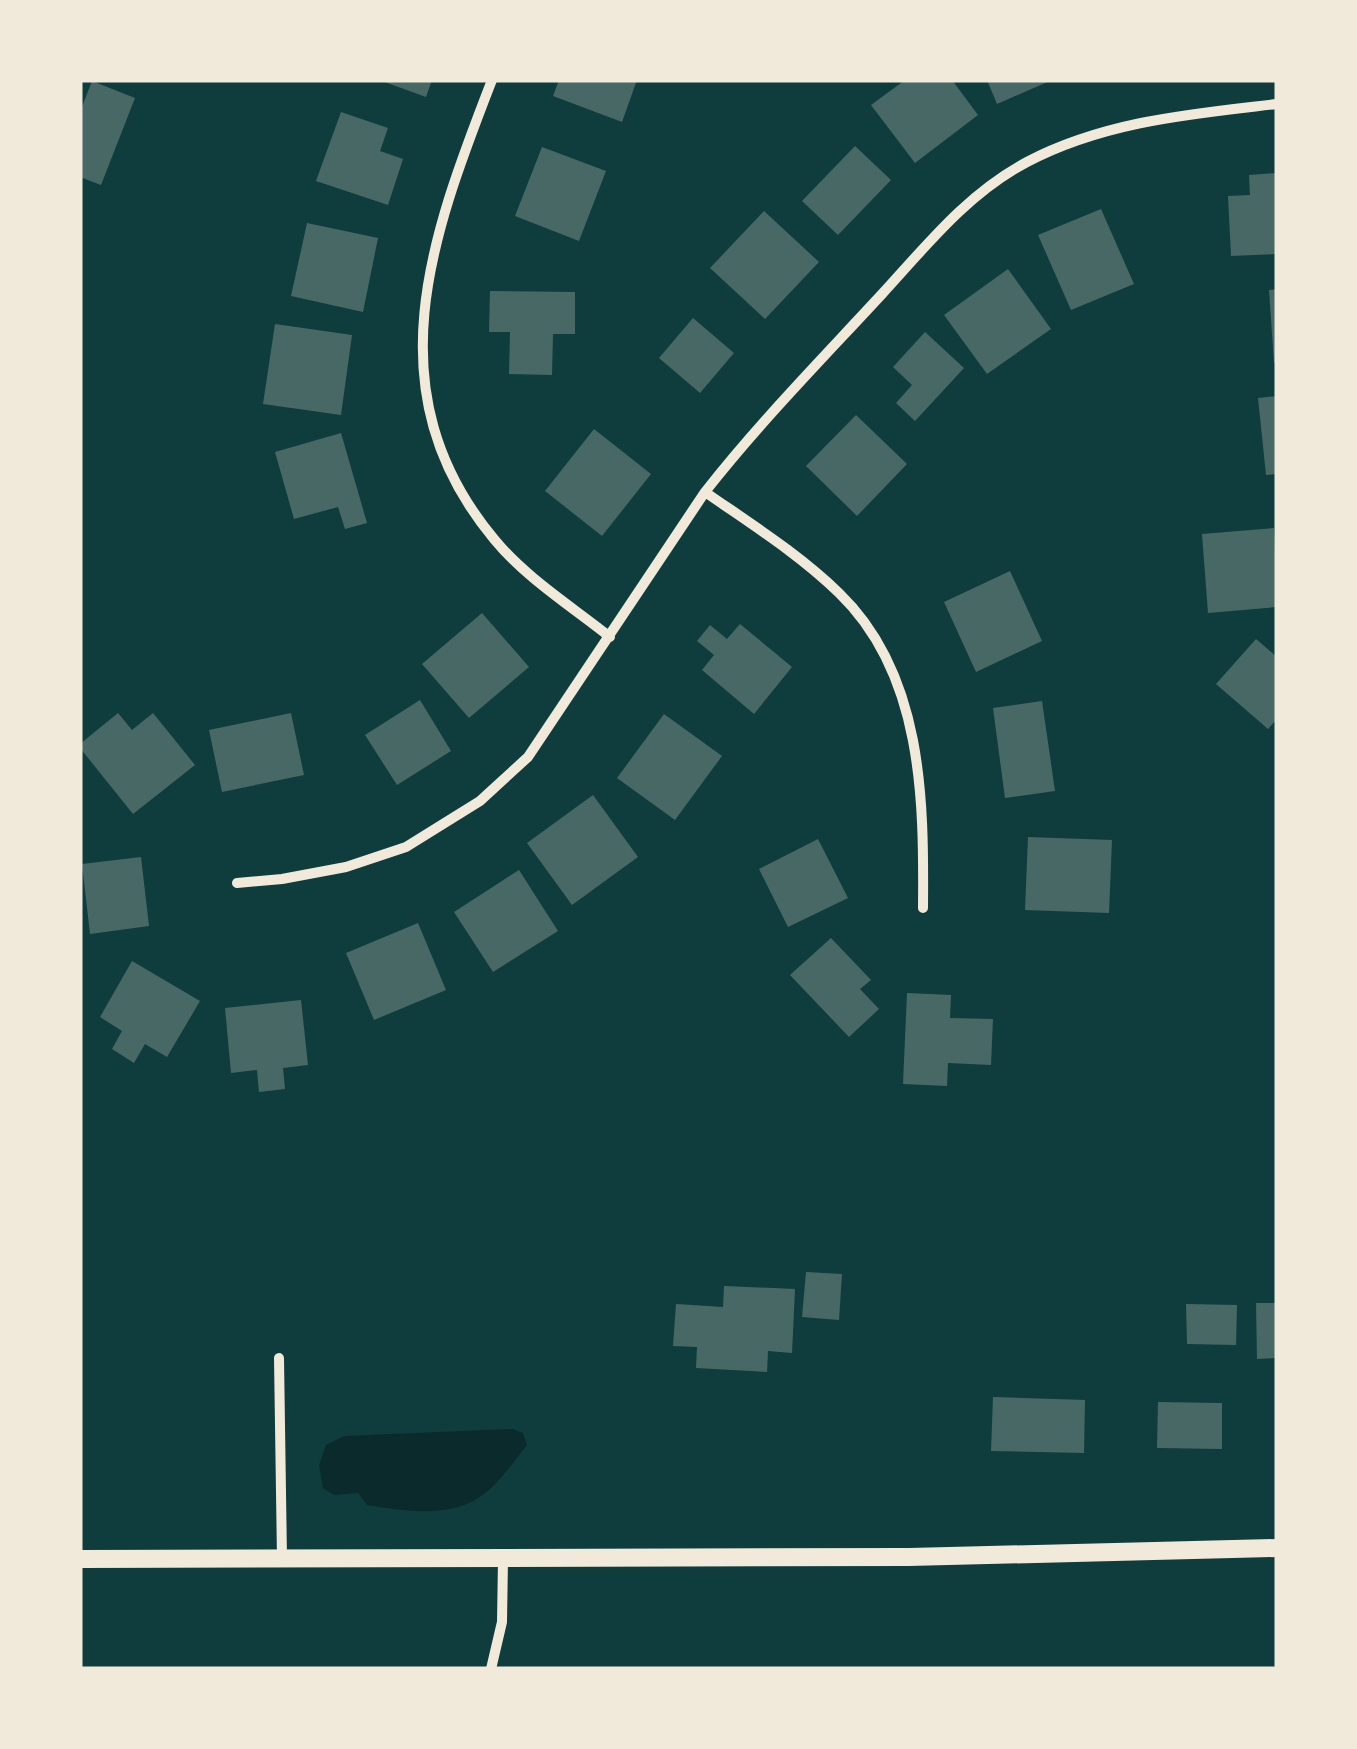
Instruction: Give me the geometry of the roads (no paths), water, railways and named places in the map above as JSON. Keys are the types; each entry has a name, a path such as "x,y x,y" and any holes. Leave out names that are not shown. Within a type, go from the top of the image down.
{"street":[{"path":"492,80 462,158 430,267 422,324 422,376 432,425 470,507 496,542 610,637"},
{"path":"237,883 346,867 406,848 480,801 528,757 705,492 738,450 944,224 999,180 1026,162 1076,140 1126,125 1277,104"},
{"path":"705,492 802,560 842,595 877,640 902,694 917,755 923,908"},
{"path":"279,1358 282,1559"},
{"path":"80,1559 895,1557 1277,1548"},
{"path":"491,1669 502,1622 504,1559"}],"water":[{"path":"513,1429 523,1433 527,1445 490,1489 457,1507 412,1511 381,1507 367,1505 358,1493 334,1495 323,1488 319,1465 326,1445 344,1436"}]}
